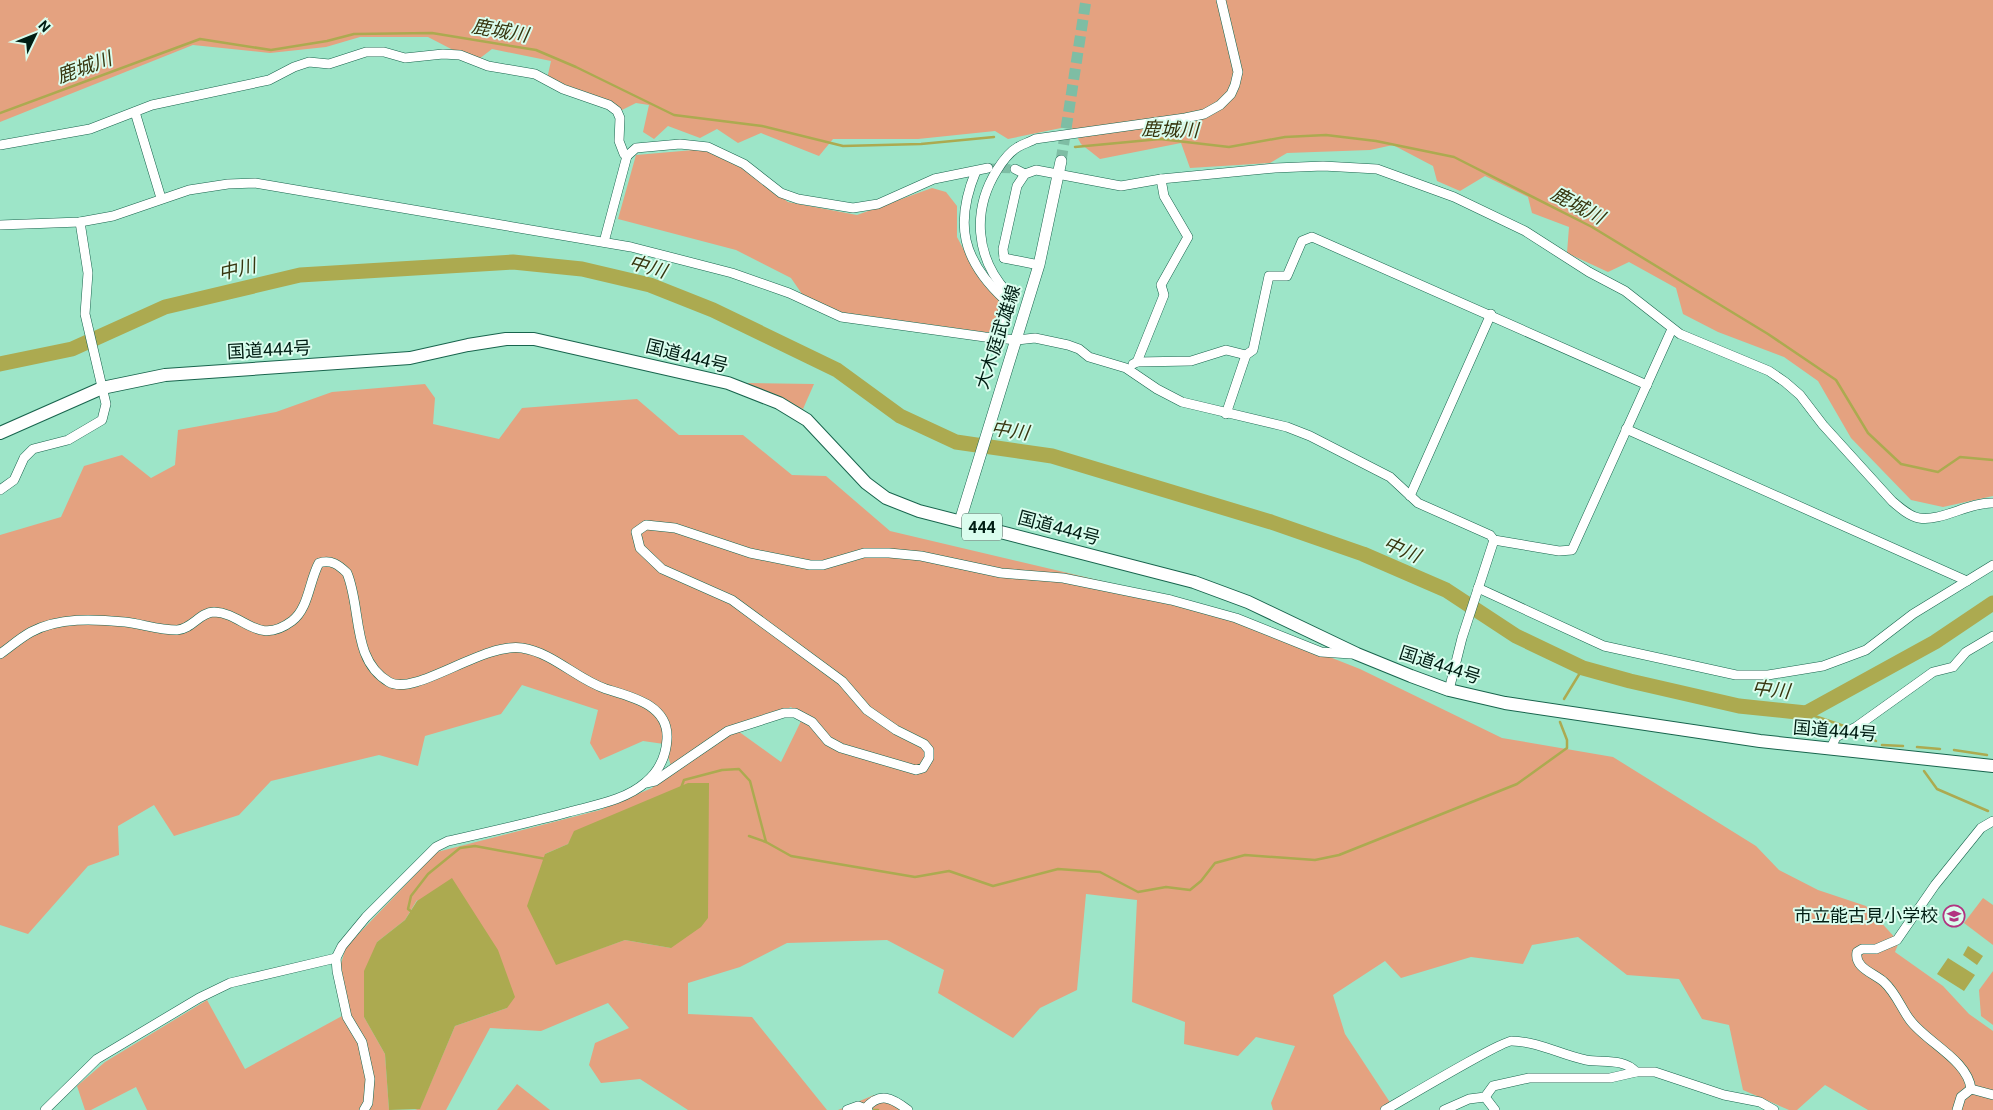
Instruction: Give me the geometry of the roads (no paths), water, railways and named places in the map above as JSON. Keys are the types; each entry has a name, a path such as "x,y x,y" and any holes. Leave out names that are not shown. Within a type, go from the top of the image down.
{"highway":[{"name":"国道444号","path":"0,433 102,388 165,375 410,358 487,342 534,338 728,384 779,403 807,420 866,483 886,498 919,511 1194,582 1248,602 1356,654 1449,690 1505,703 1760,741 1993,766"}],"main road":[{"name":"大木庭武雄線","path":"960,521 969,485 1017,340 1039,265 1060,167"}],"street":[{"path":"997,336 1007,292 983,253 980,235 984,196 1002,162 1016,148 1036,139 1204,114 1220,105 1230,94 1238,72 1221,0"},
{"path":"0,145 90,129 152,105 269,80 294,67 309,62 329,64 366,52 384,52 405,58 443,54 460,55 488,66 535,74 563,89 609,105 617,111 620,118 619,141 624,154 628,156"},
{"path":"135,112 161,198"},
{"path":"604,242 628,156 636,148 680,144 708,147 744,164 781,193 798,199 853,208 878,204 934,179 988,168"},
{"path":"1004,258 1003,249 1017,186 1025,174 1036,170 1060,167 1121,186 1161,179 1284,168 1323,166 1377,169 1454,197 1525,230 1589,272 1625,291 1672,330 1727,355 1769,371 1800,396 1823,425 1892,502 1904,511 1918,518 1928,518 1983,503 1993,503"},
{"path":"1015,169 1025,174"},
{"path":"976,171 964,207 963,228 968,250 993,289 1005,300"},
{"path":"1137,362 1164,295 1161,286 1188,237 1164,196 1161,179"},
{"path":"0,225 80,222 113,216 161,198 218,185 255,183 604,242 732,273 789,292 841,317 917,329 997,336 1017,340 1035,338 1068,345 1079,349 1089,357 1126,368 1157,389 1182,402 1287,427 1310,436 1390,477 1418,503 1438,514 1490,535 1494,540 1559,551 1572,550 1672,330"},
{"path":"0,490 14,480 24,458 33,449 68,440 102,420 106,404 85,314 88,273 80,222"},
{"path":"1226,414 1246,355 1253,350 1269,276 1287,276 1302,241 1312,237 1491,314 1647,385"},
{"path":"992,270 1004,258"},
{"path":"1004,258 1039,265"},
{"path":"1410,496 1491,314"},
{"path":"1126,368 1137,362 1191,361 1226,350 1246,355"},
{"path":"1626,429 1967,581"},
{"path":"646,783 655,781 728,731 784,713 795,713 812,722 828,741 841,748 916,770 923,768 929,758 929,750 924,744 896,730 867,710 842,681 732,600 662,569 640,548 636,532 646,525 675,528 750,553 810,565 823,565 864,553 889,553 920,556 1002,572 1063,578 1171,600 1236,618 1322,652 1356,654"},
{"path":"1449,690 1462,638 1494,540"},
{"path":"0,654 31,632 66,621 125,622 165,630 180,630 212,612 220,613 255,629 271,631 294,620 302,610 313,574 319,563 326,561 339,565 347,573 362,647 368,663 392,684 406,686 481,654 503,648 521,648 546,654 598,686 641,700 656,710 664,720 667,732 666,752 657,771 646,783 628,794 594,806 448,841 436,847 366,917 342,946 336,958 336,971 347,1017 362,1042 370,1079 368,1103 364,1110"},
{"path":"1478,588 1604,646 1736,675 1768,676 1823,666 1866,650 1913,614 1993,565"},
{"path":"1831,748 1836,737 1856,727 1934,672 1953,667 1966,652 1993,636"},
{"path":"1971,1089 1970,1079 1947,1054 1910,1021 1896,996 1884,982 1860,966 1856,958 1857,952 1862,949 1876,949 1897,940 1935,885 1982,828 1993,820"},
{"path":"45,1110 97,1059 198,998 230,983 336,958"},
{"path":"1385,1110 1510,1040 1545,1045 1584,1059 1623,1063 1636,1072"},
{"path":"1444,1110 1469,1099 1485,1097 1493,1086 1529,1078 1610,1078 1636,1072 1655,1072 1724,1095 1760,1102 1774,1110"},
{"path":"1971,1089 1993,1094"},
{"path":"1957,1110 1961,1097 1971,1089"},
{"path":"847,1110 858,1106 866,1109 872,1100 880,1097 897,1101 908,1110"},
{"path":"1485,1097 1495,1110"}],"waterway":[{"name":"鹿城川","path":"0,113 200,39 271,50 327,41 354,34 432,33 536,50 576,67 674,115 762,126 843,146 921,144 994,137"},
{"name":"鹿城川","path":"1075,147 1160,139 1229,147 1285,137 1326,135 1376,141 1454,157 1592,227 1768,334 1836,380 1868,433 1901,464 1938,472 1960,457 1993,460"},
{"name":"中川","path":"0,364 72,349 165,307 300,275 513,262 582,269 650,285 713,310 837,370 900,416 956,442 1052,456 1271,522 1363,554 1446,590 1516,636 1583,668 1630,681 1739,706 1806,713 1935,642 1993,603"},
{"path":"1564,699 1583,668"},
{"path":"1806,713 1844,726"},
{"path":"749,836 766,842 791,856 915,877 949,871 993,886 1058,869 1100,872 1138,892 1166,887 1190,890 1201,881 1215,863 1245,855 1315,860 1339,855 1517,784 1567,748 1567,740 1560,722"},
{"path":"1856,731 1876,741"},
{"path":"1882,745 1903,746"},
{"path":"1917,747 1940,749"},
{"path":"1954,750 1987,755"},
{"path":"681,788 684,780 722,770 739,769 750,781 766,842"},
{"path":"1924,771 1937,789 1988,811"},
{"path":"412,912 408,909 411,896 428,874 460,848 475,846 546,859"},
{"path":"871,1110 878,1110"}],"tunnel":[{"path":"1061,161 1086,0"},
{"path":"988,168 1015,169"}],"place":[{"name":"市立能古見小学校","path":"1954,916"}]}
